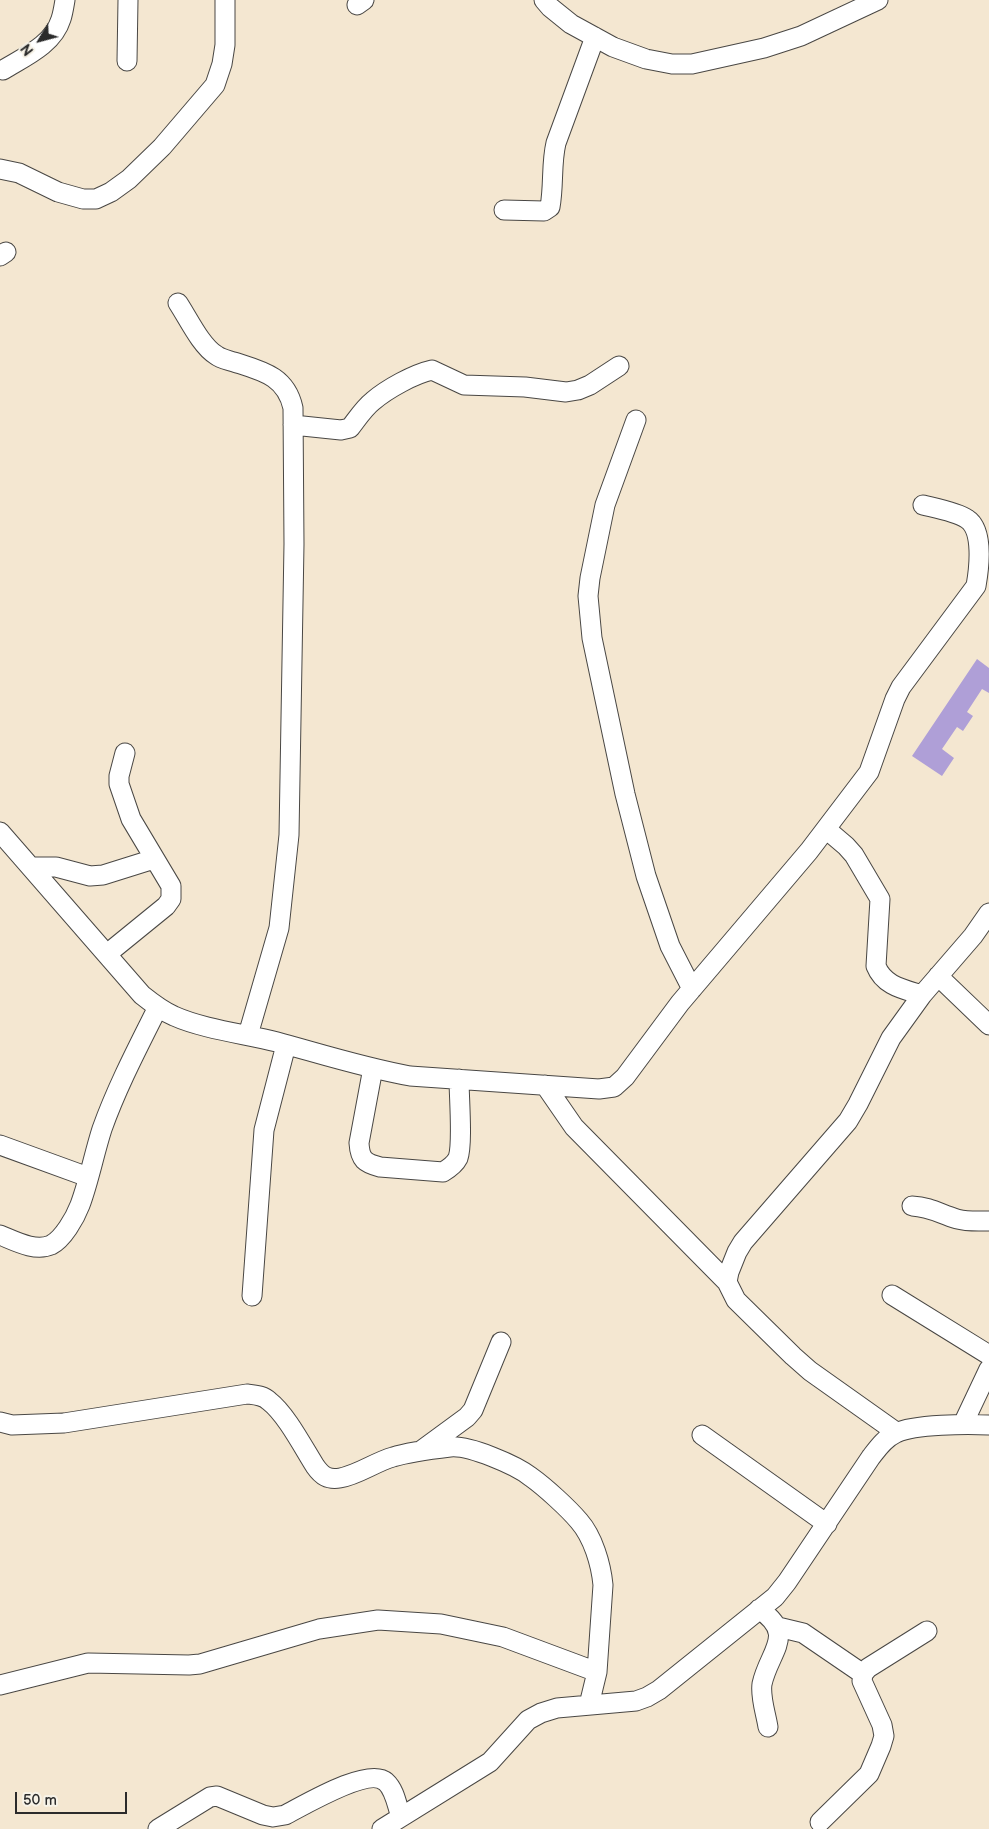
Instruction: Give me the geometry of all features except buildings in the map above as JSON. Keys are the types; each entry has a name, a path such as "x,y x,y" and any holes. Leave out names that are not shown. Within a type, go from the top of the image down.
{"street":[{"path":"3,70 44,44 61,21 65,0"},
{"path":"126,61 128,0"},
{"path":"0,169 18,173 58,192 83,200 96,199 111,192 129,179 162,147 215,85 222,64 225,45 225,0"},
{"path":"544,0 571,24 613,47 646,59 672,64 692,64 764,48 802,36 878,0"},
{"path":"504,210 544,211 550,207 552,198 552,157 595,37"},
{"path":"178,303 206,347 217,356 263,371 287,389 293,408 294,544 289,835 280,928 248,1035"},
{"path":"293,425 341,430 350,428 372,402 381,395 422,372 432,370 464,385 525,387 566,392 590,385 619,366"},
{"path":"636,420 605,505 590,578 588,596 592,638 625,794 646,876 670,946 692,989"},
{"path":"0,832 142,995 158,1008 188,1022 248,1035 410,1076 599,1089 614,1087 625,1077 692,989 800,863 869,772 895,698 901,687 976,586 979,560 977,532 973,524 966,518 922,504"},
{"path":"107,954 166,906 171,899 171,886 131,819 119,784 119,776 126,753"},
{"path":"826,829 854,855 880,899 876,966 880,975 889,984 922,995"},
{"path":"31,867 56,867 90,876 103,875 154,859"},
{"path":"727,1282 729,1272 743,1242 848,1121 890,1038 922,995 973,936 989,913"},
{"path":"938,976 989,1025"},
{"path":"0,1235 29,1246 42,1248 60,1238 80,1205 103,1126 133,1056 158,1008"},
{"path":"252,1296 264,1130 286,1045"},
{"path":"373,1068 359,1153 362,1160 380,1167 444,1172 451,1167 457,1159 460,1145 459,1079"},
{"path":"545,1085 574,1127 727,1282 736,1300 810,1371 896,1432"},
{"path":"0,1145 88,1177"},
{"path":"912,1206 927,1207 962,1220 989,1221"},
{"path":"892,1295 989,1355"},
{"path":"417,1453 460,1423 473,1410 501,1342"},
{"path":"963,1424 989,1369"},
{"path":"0,1422 12,1425 64,1423 247,1394 260,1396 268,1400 278,1410 315,1466 322,1475 330,1479 342,1478 393,1457 451,1447 464,1447 513,1466 530,1476 579,1521 589,1537 602,1572 603,1585 597,1672 589,1705"},
{"path":"460,1423 464,1447"},
{"path":"382,1829 490,1762 528,1720 541,1712 557,1708 636,1701 659,1690 775,1597 883,1442 896,1432 915,1428 963,1424 989,1425"},
{"path":"702,1436 826,1524"},
{"path":"759,1609 771,1617 778,1627 779,1638 762,1685 768,1727"},
{"path":"0,1685 88,1663 200,1664 319,1628 378,1620 441,1624 503,1638 597,1672"},
{"path":"778,1627 803,1633 863,1674"},
{"path":"820,1822 869,1774 884,1736 882,1725 862,1681 863,1674 868,1668 927,1631"},
{"path":"158,1829 210,1796 217,1796 263,1815 273,1817 284,1815 354,1781 378,1777 391,1788 401,1817"}]}
